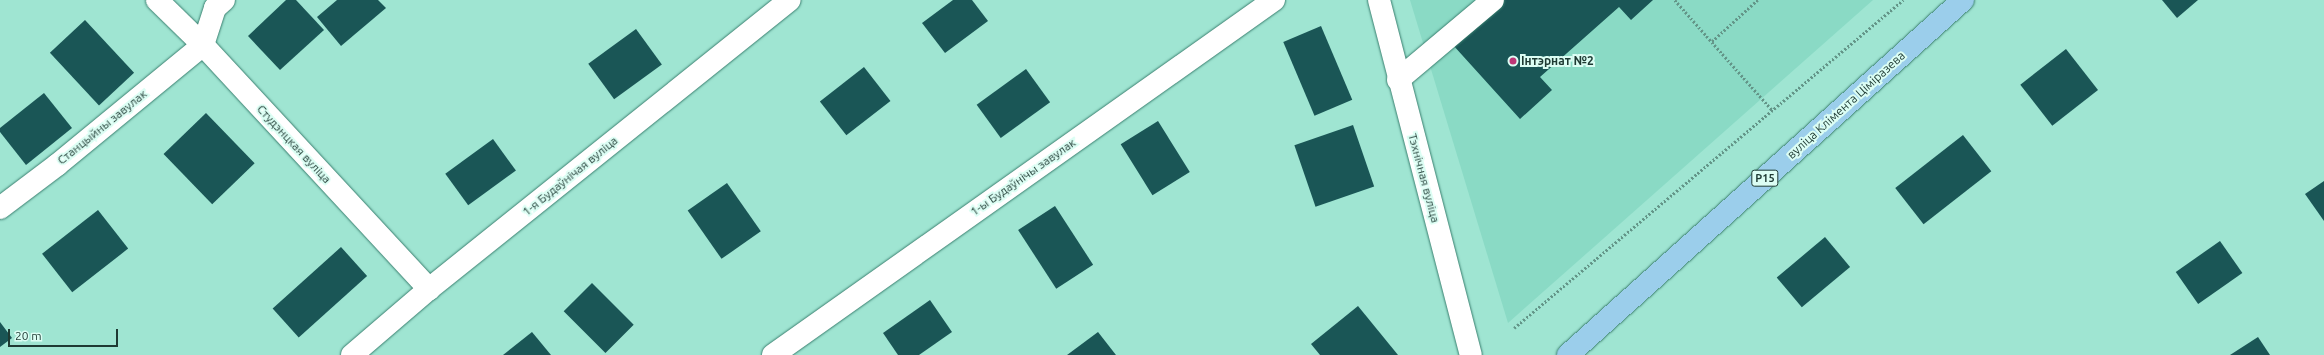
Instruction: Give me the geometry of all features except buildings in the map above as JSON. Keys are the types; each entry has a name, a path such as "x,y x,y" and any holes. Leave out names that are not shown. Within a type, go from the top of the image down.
{"main road":[{"name":"вуліца Клімента Ціміразева","path":"1568,355 1963,0"}],"street":[{"name":"Студэнцкая вуліца","path":"157,0 203,45 429,290"},
{"path":"203,45 215,8 224,0"},
{"name":"1-я Будаўнічая вуліца","path":"352,355 429,290 790,0"},
{"name":"1-ы Будаўнічы завулак","path":"773,355 1274,0"},
{"name":"Тэхнічная вуліца","path":"1379,0 1398,80 1471,355"},
{"path":"1398,80 1493,0"},
{"name":"Станцыйны завулак","path":"0,208 57,164 203,45"}],"path":[{"path":"1676,0 1773,111"},
{"path":"1712,42 1758,0"},
{"path":"1514,328 1903,0"}],"shaded area":[{"path":"1410,0 1873,0 1508,323"}],"place":[{"name":"Інтэрнат №2","path":"1513,61"}]}
